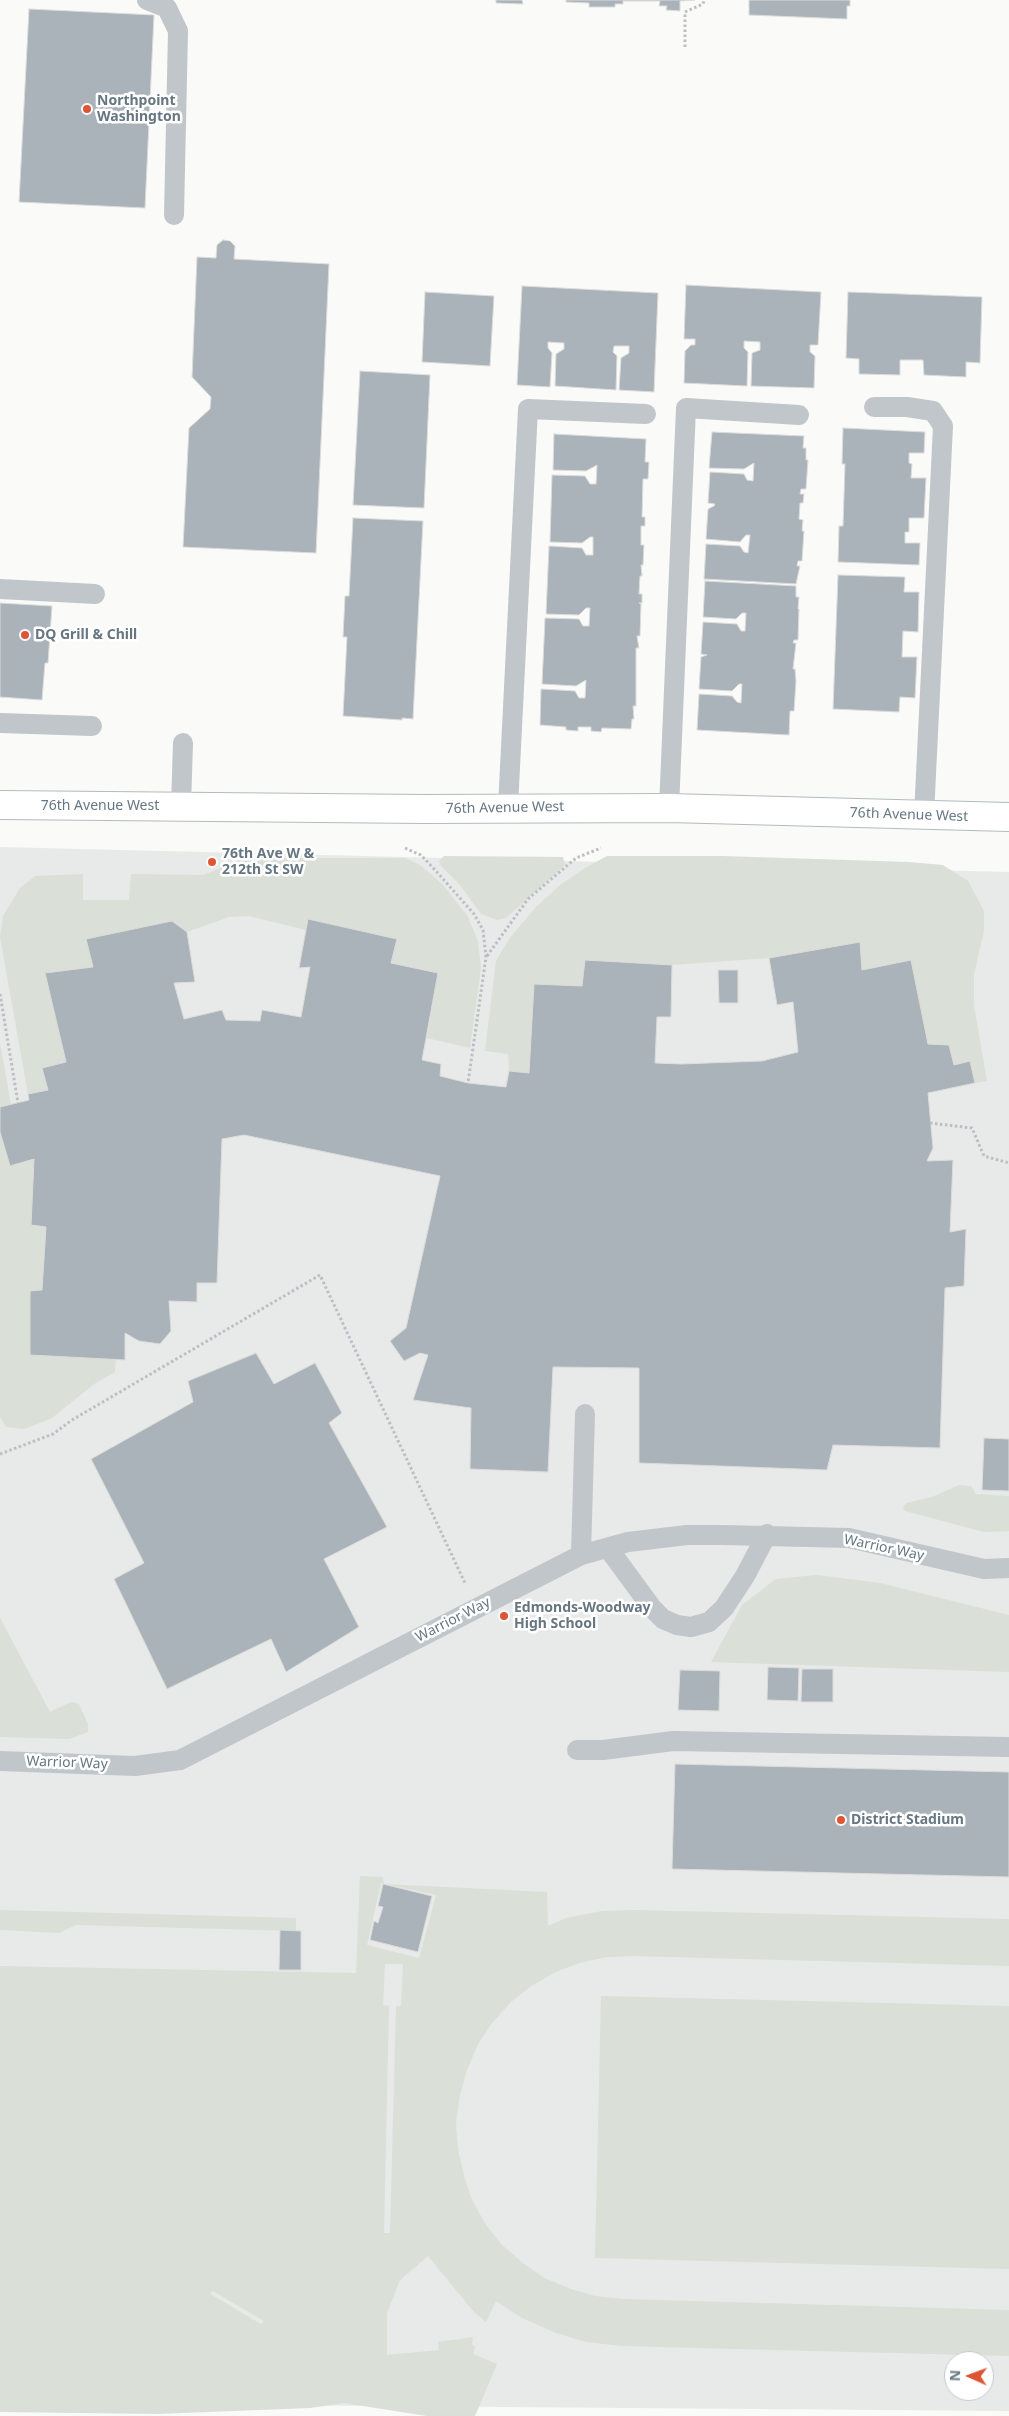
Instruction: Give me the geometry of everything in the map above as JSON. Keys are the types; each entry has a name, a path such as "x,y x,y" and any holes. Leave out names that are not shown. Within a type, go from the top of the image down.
{"street":[{"name":"76th Avenue West","path":"0,805 425,809 508,807 670,808 1009,817"}],"lane":[{"path":"147,0 167,8 178,31 174,216"},
{"path":"874,406 907,407 933,411 943,426 924,815"},
{"path":"670,808 686,408 799,415"},
{"path":"508,807 528,409 646,414"},
{"path":"0,589 95,594"},
{"path":"0,723 92,726"},
{"path":"181,806 183,743"},
{"path":"581,1555 585,1414"},
{"path":"608,1548 652,1608 663,1619 677,1625 691,1627 709,1622 724,1608 745,1576 767,1534"},
{"name":"Warrior Way","path":"0,1760 136,1766 180,1760 581,1555 628,1542 687,1535 767,1534 849,1538 984,1569 1009,1568"},
{"path":"576,1750 603,1750 673,1741 1009,1747"}],"path":[{"path":"685,47 685,12 704,4 704,0"},
{"path":"405,848 421,855 474,914 483,930 486,957 468,1083"},
{"path":"486,957 528,900 576,858 602,848"},
{"path":"0,994 18,1103"},
{"path":"930,1123 972,1128 984,1156 1009,1163"},
{"path":"0,1454 52,1434 72,1420 320,1275 477,1608"}],"shaded area":[{"name":"Edmonds-Woodway High School","path":"0,847 1009,872 1009,2411 0,2403"},
{"path":"444,856 563,857 565,865 506,918 497,920 481,914 460,885 441,866 439,861"},
{"path":"607,856 722,856 909,862 943,865 968,881 984,911 984,931 974,974 974,1006 987,1081 975,1083 970,1061 954,1065 949,1045 928,1044 911,960 862,970 860,942 769,958 672,965 585,960 582,986 534,984 529,1073 509,1071 508,1054 485,1051 496,961 509,939 536,907 560,885"},
{"path":"247,858 405,858 420,865 442,884 467,915 478,941 481,968 470,1048 427,1038 438,973 391,963 397,940 308,919 306,930 249,916 229,917 187,932 172,921 87,939 93,967 45,973 66,1062 42,1068 48,1090 28,1094 0,937 3,916 20,888 35,876 83,874 83,900 129,900 131,874 203,875"},
{"path":"0,1043 11,1105 0,1107"},
{"path":"0,1132 10,1166 34,1159 31,1225 46,1227 42,1290 30,1291 30,1354 116,1360 115,1372 94,1384 52,1418 24,1429 6,1427 0,1417"},
{"path":"959,1485 971,1486 976,1494 1009,1496 1009,1531 984,1532 905,1511 903,1508 906,1503 932,1497"},
{"path":"817,1575 880,1583 1009,1615 1009,1672 711,1662 742,1605 776,1579"},
{"path":"0,1618 50,1712 71,1702 79,1704 88,1724 88,1732 69,1739 0,1737"},
{"path":"360,1876 383,1877 384,1884 381,1883 367,1945 419,1958 436,1895 386,1884 547,1892 548,1926 566,1918 602,1911 634,1910 1009,1919 1009,1966 632,1956 607,1957 579,1963 556,1972 531,1986 511,2002 492,2023 478,2044 467,2070 460,2095 456,2123 458,2149 464,2176 472,2200 486,2225 502,2245 544,2278 595,2296 623,2299 1009,2310 1009,2356 994,2356 994,2351 944,2351 944,2354 622,2346 586,2342 556,2333 522,2318 496,2301 486,2322 474,2312 428,2256 400,2280 387,2313 387,2355 439,2350 438,2342 473,2337 472,2344 475,2347 473,2354 497,2364 475,2416 427,2416 344,2403 310,2408 158,2414 0,2412 0,1966 356,1973","holes":["385,1964 403,1964 401,2006 396,2006 390,2233 384,2233 389,2006 383,2005","213,2291 264,2321 261,2324 210,2294"]},
{"path":"0,1910 296,1918 296,1931 76,1925 59,1933 0,1930"},
{"path":"601,1996 1009,2006 1009,2269 595,2258"}],"building":[{"path":"496,0 522,0 523,4 496,3"},
{"path":"566,0 695,0 680,1 680,11 666,10 667,6 659,6 660,1 623,1 623,4 615,4 615,7 589,7 589,3 566,2"},
{"path":"749,0 850,0 850,6 847,6 847,19 749,15"},
{"name":"Northpoint Washington","path":"29,9 154,15 145,208 19,202"},
{"path":"223,240 230,241 235,246 234,259 329,264 316,553 183,547 189,428 210,409 211,397 192,377 197,257 216,258 217,245"},
{"path":"686,285 821,292 818,345 810,345 810,352 815,356 814,388 751,386 752,353 760,350 760,342 744,341 744,348 748,352 747,386 684,383 685,351 691,345 695,345 695,339 684,339"},
{"path":"522,286 658,293 654,392 619,390 621,358 629,353 629,346 614,346 613,352 617,356 616,390 555,386 556,354 564,349 564,343 548,342 548,348 552,353 550,387 517,385"},
{"path":"425,292 494,296 490,366 422,362"},
{"path":"848,292 982,297 980,363 966,362 966,377 924,375 923,360 900,360 900,375 859,374 859,359 846,358"},
{"path":"360,371 430,375 424,508 353,505"},
{"path":"843,428 925,432 924,453 909,453 909,463 912,464 911,478 926,478 924,518 909,518 909,532 905,532 905,543 920,543 919,565 838,562 839,526 843,526 845,464 842,464"},
{"path":"712,432 804,436 803,448 806,448 806,460 808,460 806,489 801,489 800,494 804,494 803,503 800,503 799,519 803,520 802,531 804,531 802,561 798,561 797,566 800,566 796,584 704,579 706,544 740,546 744,552 748,553 750,535 746,535 740,542 706,539 708,509 715,504 708,503 710,472 744,474 747,480 753,481 754,463 744,469 709,468"},
{"path":"554,434 646,439 645,462 649,462 648,479 643,479 642,517 645,517 645,526 641,526 641,545 644,545 639,594 642,594 642,603 639,603 641,604 640,636 637,636 639,648 636,648 636,706 633,706 634,719 632,719 631,729 602,728 601,732 591,731 591,727 578,727 578,731 566,730 566,727 540,725 541,689 575,691 579,698 585,698 586,680 576,686 542,684 545,618 579,619 583,626 589,626 590,608 586,608 579,615 546,614 549,546 582,548 586,555 593,555 593,537 582,543 550,542 552,475 585,476 590,484 596,484 597,465 586,471 553,470"},
{"path":"353,518 423,521 413,719 343,716 347,637 343,637 345,596 349,596"},
{"path":"838,575 905,577 904,592 919,592 918,632 903,631 902,657 917,657 915,698 900,697 899,712 833,709"},
{"path":"705,581 796,586 796,597 799,597 798,640 794,640 793,643 796,643 793,669 795,669 796,681 794,711 790,711 789,735 697,730 699,694 732,696 737,702 741,703 742,684 739,684 732,691 699,689 701,657 707,655 701,654 703,622 737,624 741,631 745,631 746,613 742,613 736,619 703,617"},
{"name":"DQ Grill & Chill","path":"0,603 52,606 48,663 45,663 42,700 0,697"},
{"path":"308,919 397,939 391,963 438,973 422,1060 441,1064 440,1076 468,1083 506,1087 509,1071 529,1073 534,984 582,986 585,960 672,965 671,1017 657,1017 655,1063 681,1064 762,1061 798,1052 793,1002 777,1005 769,958 860,942 862,970 911,960 928,1044 949,1045 954,1065 970,1061 975,1083 928,1093 933,1148 927,1161 953,1160 950,1232 966,1229 964,1286 945,1288 940,1448 833,1445 827,1470 639,1463 639,1368 553,1367 548,1472 470,1469 471,1408 413,1400 428,1355 420,1353 404,1361 390,1341 406,1328 440,1176 244,1135 222,1139 217,1283 197,1283 197,1302 169,1301 171,1331 160,1344 139,1341 125,1333 125,1360 30,1355 30,1291 42,1290 46,1227 31,1225 34,1159 10,1166 0,1132 0,1107 29,1100 28,1094 48,1090 42,1068 66,1062 45,973 93,967 86,939 172,921 187,932 195,982 174,983 184,1019 222,1010 226,1020 260,1021 262,1010 301,1017 310,967 299,968"},
{"path":"718,970 738,970 738,1003 719,1003"},
{"path":"256,1353 274,1384 315,1363 342,1413 329,1423 387,1527 324,1559 359,1627 286,1672 271,1639 167,1689 114,1579 144,1563 91,1459 193,1402 188,1381"},
{"path":"984,1438 1009,1439 1009,1491 982,1490"},
{"path":"768,1667 799,1668 798,1701 767,1700"},
{"path":"802,1669 833,1669 833,1702 801,1702"},
{"path":"680,1670 720,1671 719,1711 678,1710"},
{"name":"District Stadium","path":"675,1764 1009,1772 1009,1877 672,1869"},
{"path":"383,1884 432,1896 418,1952 370,1940 374,1921 378,1923 383,1907 378,1906"},
{"path":"280,1930 301,1931 301,1970 279,1970"}],"place":[{"name":"Northpoint Washington","path":"87,109"},
{"name":"DQ Grill & Chill","path":"25,635"},
{"name":"76th Ave W & 212th St SW","path":"212,862"},
{"name":"Edmonds-Woodway High School","path":"504,1616"},
{"name":"District Stadium","path":"841,1820"}]}
